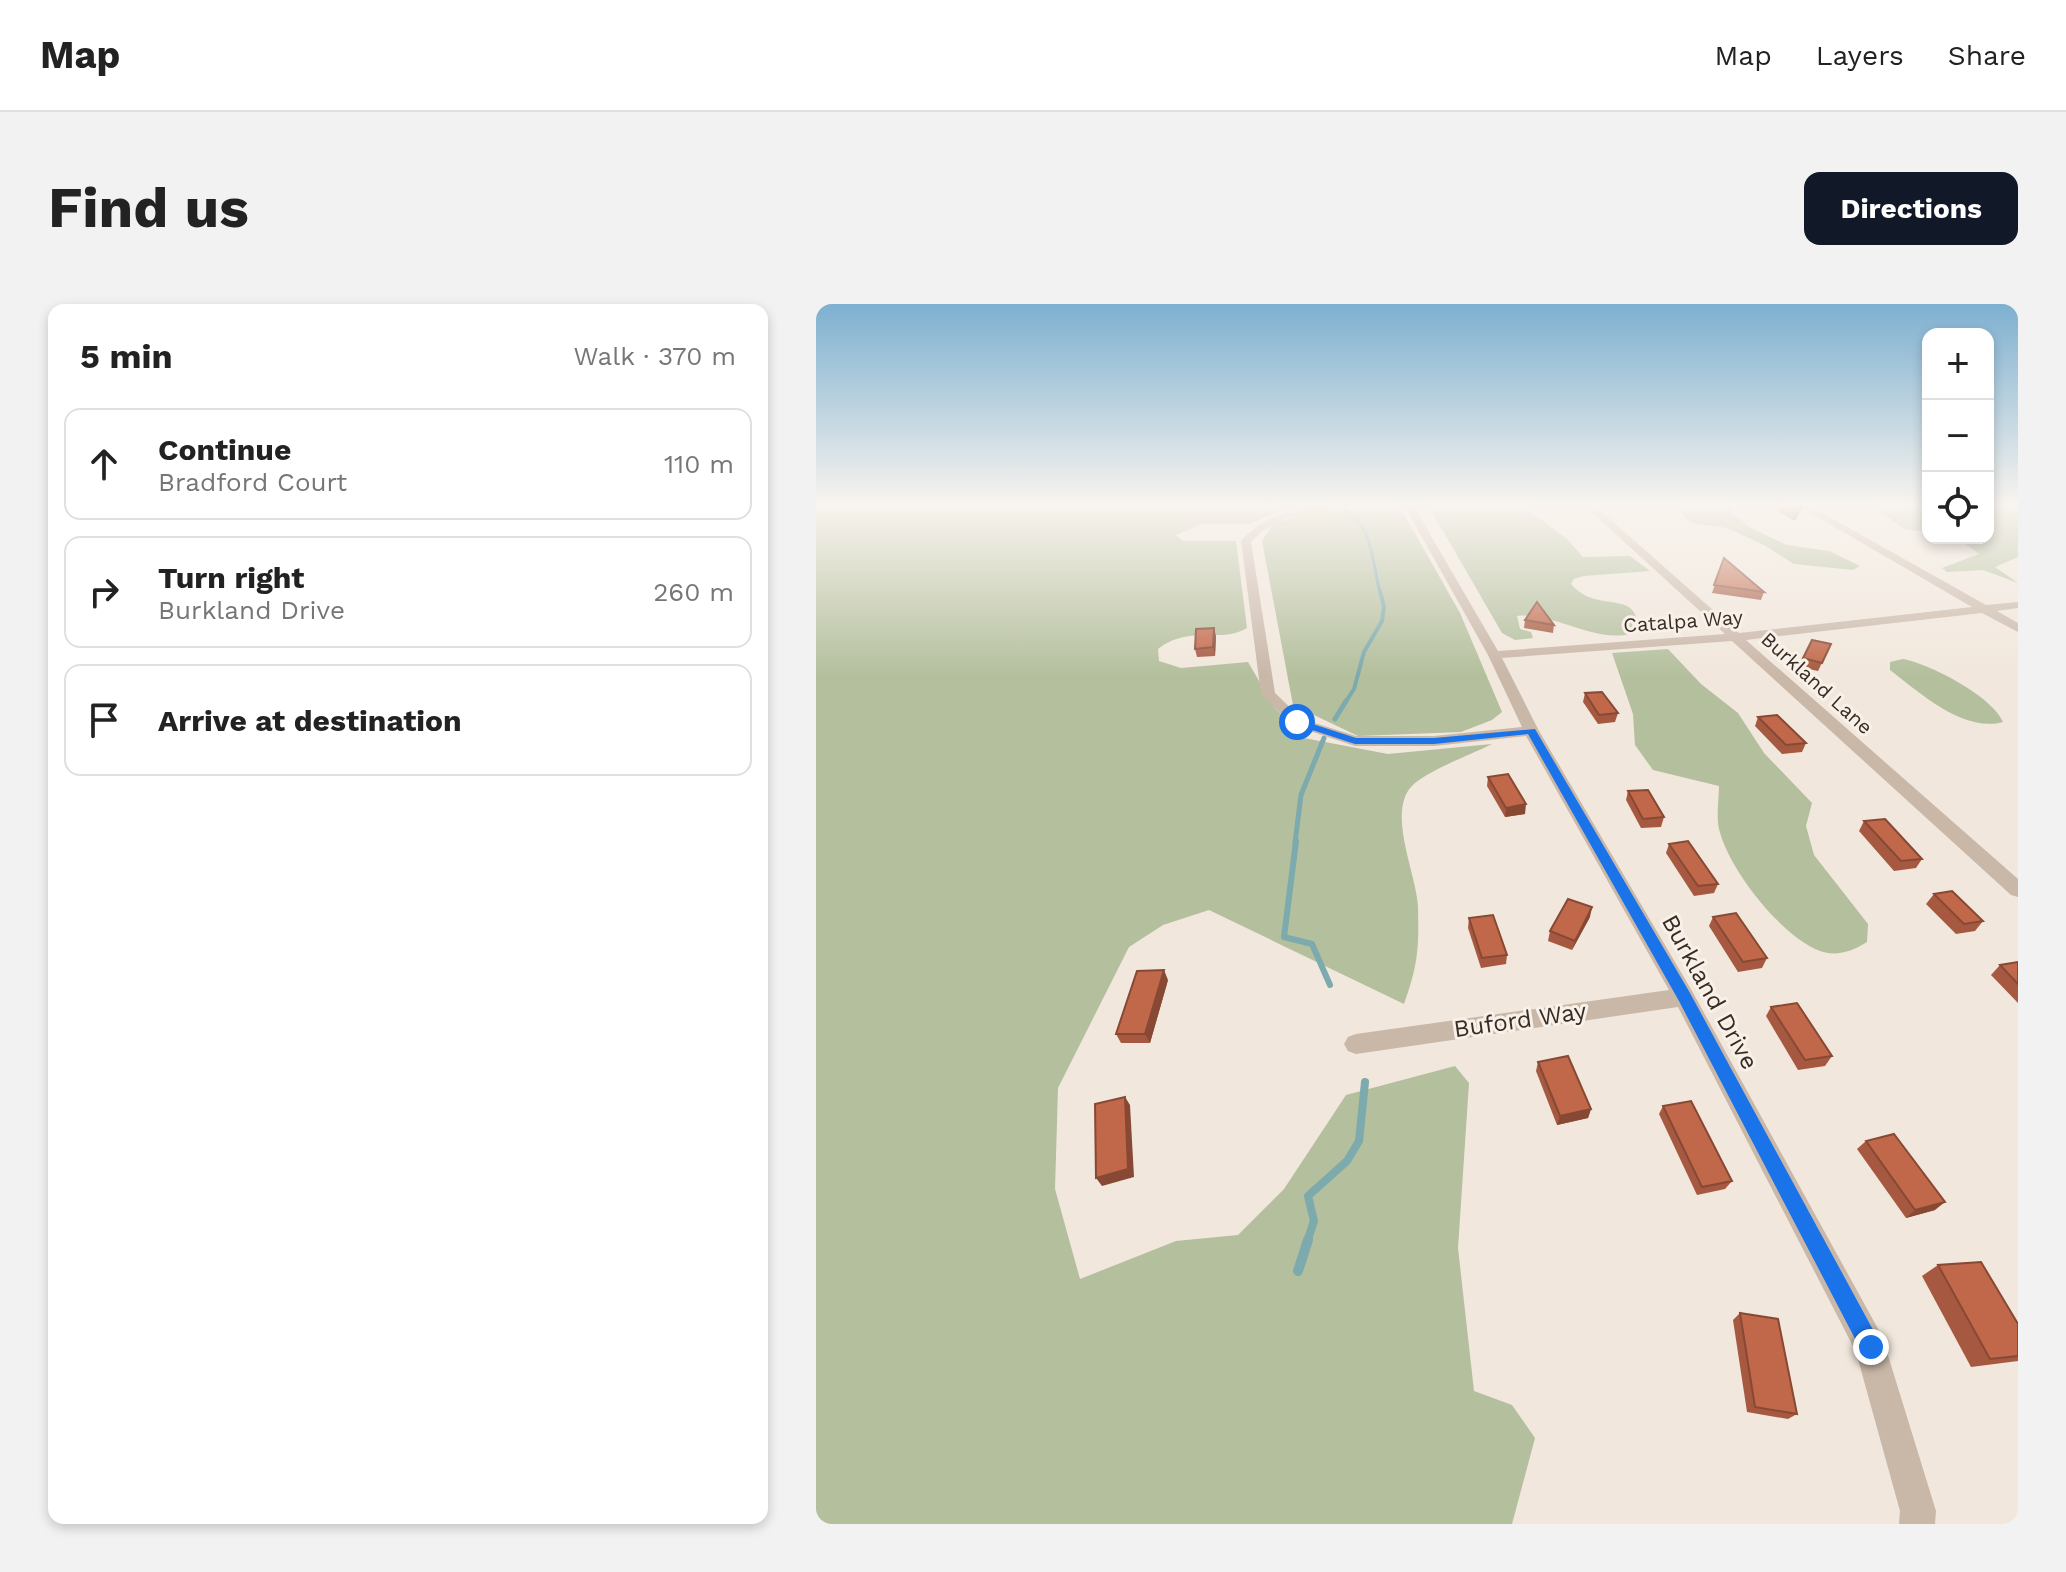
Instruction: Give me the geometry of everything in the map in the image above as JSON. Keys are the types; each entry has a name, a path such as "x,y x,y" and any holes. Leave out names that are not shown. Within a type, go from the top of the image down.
{"street":[{"path":"1249,562 1268,694 1297,722 1355,741 1434,741 1531,731"},
{"name":"Burkland Drive","path":"1441,562 1494,655 1531,731 1684,997 1871,1347 1918,1511 1917,1524"},
{"name":"Burkland Lane","path":"1652,562 2018,890"},
{"path":"1901,562 2018,628"},
{"name":"Catalpa Way","path":"1494,655 1736,637 2018,605"},
{"name":"Buford Way","path":"1356,1044 1684,997"}],"green space":[{"path":"816,562 1239,562 1247,628 1227,635 1182,637 1158,649 1159,661 1181,668 1248,662 1274,707 1304,738 1388,754 1492,744 1432,772 1415,783 1406,794 1402,825 1416,893 1418,934 1415,967 1404,1004 1209,910 1163,925 1129,947 1058,1088 1055,1189 1080,1279 1176,1241 1238,1235 1284,1189 1346,1095 1455,1066 1469,1083 1458,1248 1474,1391 1512,1405 1535,1438 1512,1524 816,1524"},
{"path":"1266,562 1431,562 1460,613 1502,712 1492,720 1461,732 1358,736 1293,705"},
{"path":"1461,562 1638,562 1650,571 1584,576 1574,579 1571,584 1588,597 1628,607 1641,628 1628,634 1613,636 1532,616 1517,616 1520,629 1531,632 1533,638 1515,640 1502,633"},
{"path":"1791,562 1852,562 1860,566 1853,570"},
{"path":"1958,562 2007,562 1995,567 2018,583 1983,570 1947,572 1942,568"},
{"path":"1668,649 1701,684 1738,713 1764,753 1812,803 1806,826 1814,855 1868,924 1867,942 1844,952 1826,953 1789,931 1745,882 1725,845 1718,824 1719,786 1653,770 1635,745 1633,714 1612,653"},
{"path":"1903,659 1928,667 1974,692 1997,712 2003,722 1973,722 1942,708 1890,670 1890,662"}],"building":[{"path":"1723,562 1729,562 1764,592 1714,585"},
{"path":"1537,602 1554,625 1525,620"},
{"path":"1214,628 1213,647 1195,649 1196,629"},
{"path":"1812,640 1831,644 1822,663 1803,658"},
{"path":"1602,692 1618,713 1599,715 1585,693"},
{"path":"1777,715 1806,743 1786,745 1758,717"},
{"path":"1508,774 1526,804 1506,808 1488,777"},
{"path":"1648,790 1664,817 1643,819 1628,791"},
{"path":"1885,819 1922,859 1901,861 1864,821"},
{"path":"1688,841 1718,884 1698,886 1669,844"},
{"path":"1952,891 1983,921 1964,924 1934,894"},
{"path":"1568,899 1592,907 1575,941 1550,931"},
{"path":"1736,913 1767,958 1743,962 1713,917"},
{"path":"1493,915 1507,955 1482,958 1469,918"},
{"path":"2018,962 2018,984 2000,965"},
{"path":"1164,970 1145,1034 1116,1034 1137,971"},
{"path":"1797,1003 1832,1056 1805,1060 1771,1007"},
{"path":"1568,1056 1591,1109 1560,1116 1538,1062"},
{"path":"1125,1097 1128,1169 1096,1178 1095,1104"},
{"path":"1691,1101 1732,1181 1702,1187 1663,1106"},
{"path":"1894,1134 1945,1202 1915,1210 1866,1141"},
{"path":"1981,1262 2018,1324 2018,1356 1990,1359 1938,1265"},
{"path":"1740,1313 1778,1319 1797,1414 1755,1407"}],"waterway":[{"path":"1374,562 1380,593"},
{"path":"1345,703 1354,689 1364,652 1382,621 1384,607 1380,591"},
{"path":"1335,719 1346,701"},
{"path":"1295,843 1301,795 1324,738"},
{"path":"1296,841 1284,937 1312,944 1330,985"},
{"path":"1307,1242 1314,1221 1308,1196 1347,1161 1359,1141 1365,1082"},
{"path":"1298,1271 1308,1240"}],"route":[{"path":"1297,722 1355,741 1434,741 1531,731 1684,997 1871,1347"}]}
